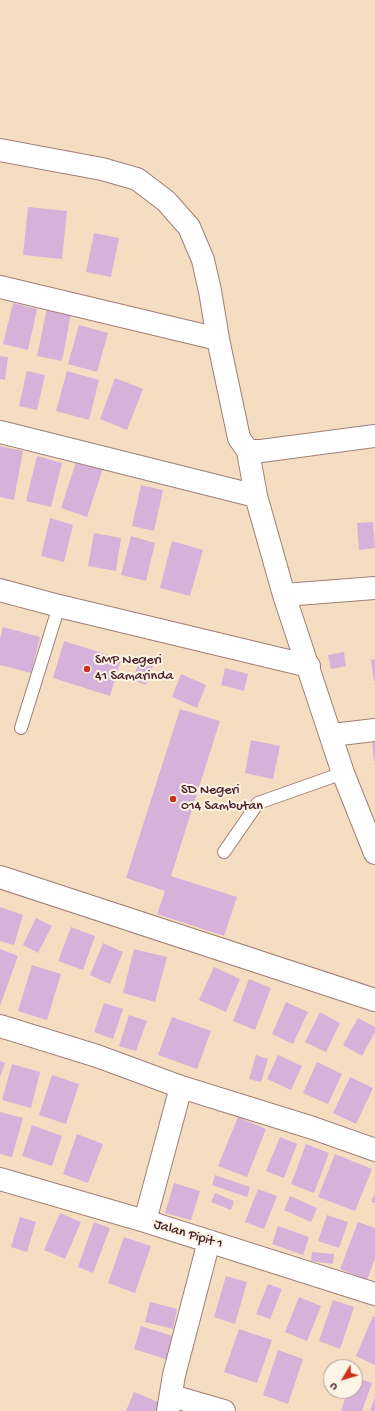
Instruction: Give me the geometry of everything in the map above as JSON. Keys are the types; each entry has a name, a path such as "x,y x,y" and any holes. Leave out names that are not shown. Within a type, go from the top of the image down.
{"street":[{"path":"0,150 102,169 137,179 166,201 189,227 203,260 239,438 248,451 256,496 284,595 332,735 343,773 375,852"},
{"path":"0,287 218,339"},
{"path":"0,432 256,496"},
{"path":"248,451 261,451 375,436"},
{"path":"284,595 375,588"},
{"path":"0,590 60,606 309,666"},
{"path":"332,735 375,730"},
{"path":"0,877 375,1000"},
{"path":"0,1026 97,1056 181,1087 313,1128 375,1150"},
{"path":"145,1221 181,1087"},
{"name":"Jalan Pipit 1","path":"0,1179 145,1221 375,1294"},
{"path":"210,1241 174,1375 170,1403 224,1411"}],"lane":[{"path":"21,728 60,606"},
{"path":"224,852 258,803 343,773"}],"building":[{"path":"28,207 67,211 62,259 23,255"},
{"path":"94,233 119,238 111,277 86,272"},
{"path":"13,303 37,309 28,350 3,344"},
{"path":"47,308 71,313 62,361 37,356"},
{"path":"79,325 108,333 97,372 68,364"},
{"path":"0,356 8,357 5,380 0,379"},
{"path":"27,371 45,375 37,410 19,406"},
{"path":"67,371 99,380 89,420 56,411"},
{"path":"115,378 143,389 127,430 100,419"},
{"path":"0,446 23,451 14,500 0,497"},
{"path":"37,456 62,463 51,507 26,501"},
{"path":"77,459 103,468 87,517 61,508"},
{"path":"141,485 163,490 154,531 132,526"},
{"path":"50,518 73,525 64,562 41,556"},
{"path":"373,522 375,548 359,550 357,523"},
{"path":"94,533 121,538 116,571 88,566"},
{"path":"131,536 155,543 146,581 121,575"},
{"path":"172,541 203,550 190,596 160,588"},
{"path":"3,627 40,637 31,673 0,665 0,639"},
{"name":"SMP Negeri 41 Samarinda","path":"64,641 121,659 110,696 53,678"},
{"path":"344,652 346,666 331,669 328,655"},
{"path":"140,658 154,663 146,685 133,680"},
{"path":"375,659 375,681 374,681 371,660"},
{"path":"225,668 248,674 244,691 221,685"},
{"path":"181,674 206,685 197,708 172,697"},
{"name":"SD Negeri 014 Sambutan","path":"180,709 220,721 171,876 237,897 224,936 157,914 165,891 126,878"},
{"path":"372,739 375,739 375,761 374,761"},
{"path":"251,740 280,746 273,779 245,773"},
{"path":"0,907 23,915 14,945 0,941"},
{"path":"36,918 52,926 38,953 23,945"},
{"path":"71,927 95,936 83,970 58,961"},
{"path":"103,943 123,952 110,984 90,975"},
{"path":"0,949 18,956 0,1006"},
{"path":"134,949 167,957 155,1002 123,993"},
{"path":"32,965 61,974 47,1020 18,1011"},
{"path":"214,967 240,979 226,1012 199,1000"},
{"path":"249,979 271,988 255,1030 233,1021"},
{"path":"286,1002 308,1012 293,1044 272,1034"},
{"path":"104,1003 123,1009 113,1039 94,1032"},
{"path":"320,1012 340,1023 326,1052 305,1042"},
{"path":"129,1015 147,1021 136,1051 119,1046"},
{"path":"172,1017 211,1031 197,1069 158,1055"},
{"path":"358,1018 375,1027 375,1032 362,1056 343,1045"},
{"path":"256,1055 268,1059 261,1082 249,1079"},
{"path":"278,1055 302,1066 291,1090 267,1079"},
{"path":"0,1061 5,1063 0,1077"},
{"path":"317,1062 342,1074 328,1104 303,1093"},
{"path":"12,1064 40,1072 31,1108 2,1100"},
{"path":"52,1075 79,1084 66,1124 39,1115"},
{"path":"350,1077 373,1088 356,1124 333,1113"},
{"path":"0,1112 23,1118 12,1157 0,1154"},
{"path":"238,1117 266,1129 247,1177 218,1166"},
{"path":"32,1125 62,1136 52,1166 22,1156"},
{"path":"77,1134 103,1144 88,1183 63,1174"},
{"path":"280,1137 297,1144 284,1178 266,1171"},
{"path":"306,1144 329,1153 314,1193 291,1184"},
{"path":"335,1154 372,1169 355,1211 318,1197"},
{"path":"215,1175 250,1187 247,1197 212,1185"},
{"path":"174,1183 200,1191 191,1220 165,1213"},
{"path":"258,1189 277,1196 264,1229 245,1222"},
{"path":"215,1193 234,1201 231,1210 211,1202"},
{"path":"375,1193 375,1203 371,1202"},
{"path":"290,1196 317,1208 311,1222 284,1210"},
{"path":"60,1213 81,1222 65,1259 44,1250"},
{"path":"327,1215 348,1222 339,1248 318,1241"},
{"path":"20,1217 36,1222 27,1252 11,1247"},
{"path":"94,1222 110,1228 93,1273 78,1267"},
{"path":"358,1222 375,1228 375,1258 367,1280 340,1269"},
{"path":"278,1226 309,1237 303,1255 272,1244"},
{"path":"124,1237 151,1246 135,1293 108,1283"},
{"path":"312,1252 334,1254 333,1264 311,1261"},
{"path":"226,1276 247,1282 235,1324 214,1317"},
{"path":"268,1284 282,1289 270,1319 256,1314"},
{"path":"299,1297 321,1306 307,1341 285,1332"},
{"path":"333,1300 354,1307 340,1349 319,1341"},
{"path":"150,1302 177,1309 173,1329 145,1322"},
{"path":"373,1316 375,1317 375,1365 356,1356"},
{"path":"141,1326 176,1337 168,1360 134,1349"},
{"path":"239,1329 272,1340 257,1383 224,1372"},
{"path":"278,1350 303,1359 288,1404 263,1395"},
{"path":"363,1380 372,1383 362,1411 341,1411 345,1399 363,1399"},
{"path":"134,1392 163,1404 160,1411 126,1411"},
{"path":"375,1397 375,1411 370,1411"}],"place":[{"name":"SMP Negeri 41 Samarinda","path":"87,669"},
{"name":"SD Negeri 014 Sambutan","path":"173,799"}]}
